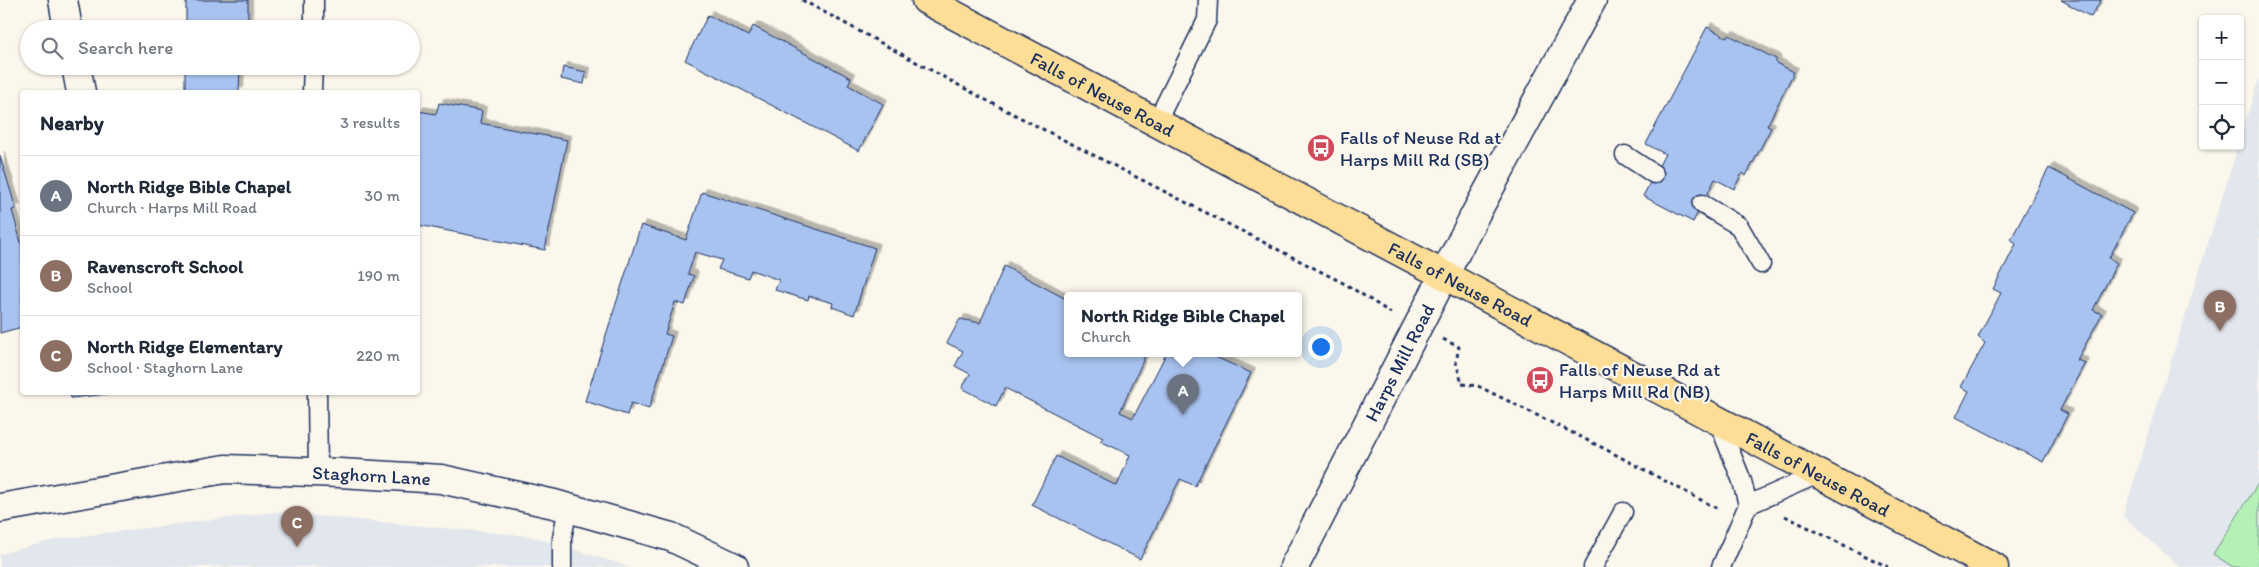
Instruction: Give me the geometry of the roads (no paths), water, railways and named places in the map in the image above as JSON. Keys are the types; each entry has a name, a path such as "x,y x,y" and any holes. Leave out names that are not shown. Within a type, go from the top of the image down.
{"main road":[{"name":"Falls of Neuse Road","path":"926,0 1994,567"}],"street":[{"path":"63,0 66,20"},
{"name":"Harps Mill Road","path":"1294,567 1476,213 1592,0"},
{"path":"78,75 82,90"},
{"name":"Staghorn Lane","path":"0,508 224,469 441,479 568,508 671,537 734,567"}],"lane":[{"path":"314,0 314,20"},
{"path":"1157,121 1206,20 1208,0"},
{"path":"312,90 313,75"},
{"path":"1625,156 1654,174"},
{"path":"1702,204 1739,226 1760,264"},
{"path":"317,395 318,472"},
{"path":"1718,421 1742,481 1748,505 1721,567"},
{"path":"1748,505 1818,474"},
{"path":"562,567 562,538 568,508"},
{"path":"1593,567 1623,512"}],"place":[{"name":"Falls of Neuse Rd at Harps Mill Rd (SB)","path":"1321,148"},
{"name":"Ravenscroft School","path":"2220,331"},
{"name":"Falls of Neuse Rd at Harps Mill Rd (NB)","path":"1540,380"},
{"name":"North Ridge Bible Chapel","path":"1183,415"},
{"name":"North Ridge Elementary","path":"297,547"}]}
